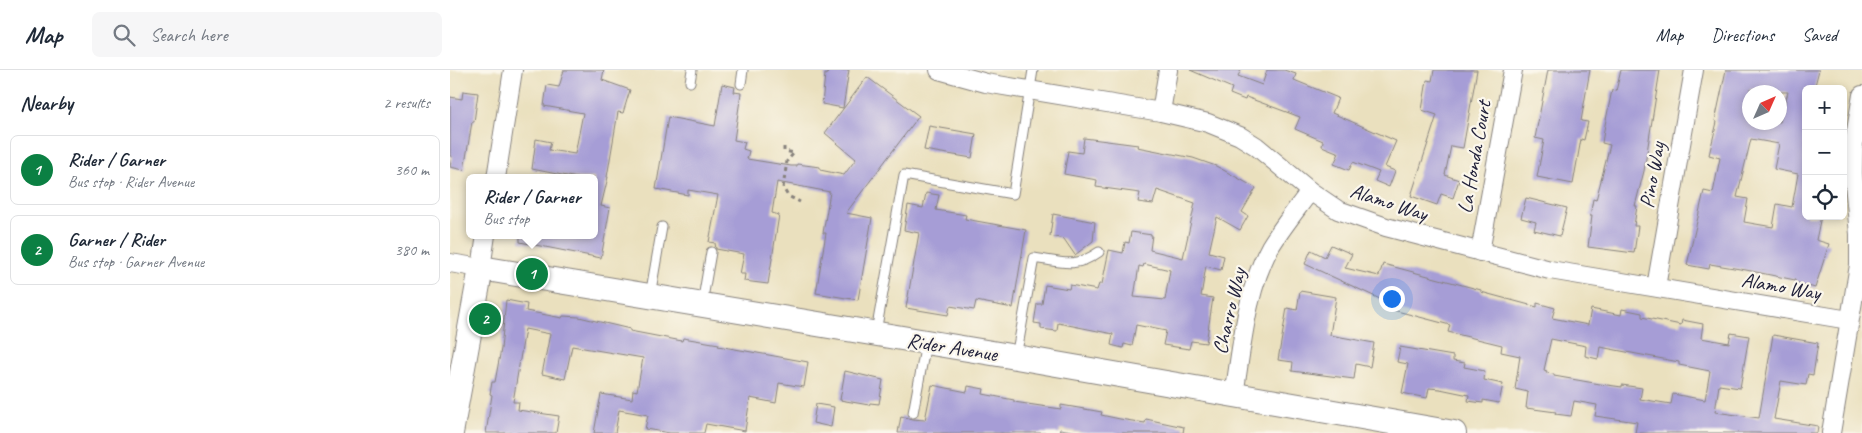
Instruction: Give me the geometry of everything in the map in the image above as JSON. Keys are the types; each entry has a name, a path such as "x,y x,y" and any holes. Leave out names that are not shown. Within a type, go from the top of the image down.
{"street":[{"path":"497,174 513,70"},
{"name":"Alamo Way","path":"939,70 967,78 1161,112 1208,123 1240,136 1271,157 1310,191 1338,210 1364,221 1550,270 1849,320"},
{"path":"1161,112 1168,70"},
{"name":"La Honda Court","path":"1480,252 1513,70"},
{"name":"Pino Way","path":"1656,287 1694,70"},
{"path":"1831,433 1860,265 1858,173 1854,143 1862,95"},
{"name":"Charro Way","path":"1234,395 1245,327 1256,281 1270,247 1310,191"},
{"path":"452,433 454,396 485,239"},
{"name":"Rider Avenue","path":"450,263 1016,357 1454,433"}],"lane":[{"path":"690,82 692,70"},
{"path":"741,84 744,70"},
{"path":"876,334 904,175 1013,194 1033,70"},
{"path":"650,296 662,227"},
{"path":"702,305 711,252"},
{"path":"1016,357 1034,258 1077,264 1084,262 1099,252"},
{"path":"912,413 926,343"}],"path":[{"path":"784,147 784,151 794,152 787,162 783,188 788,196 800,202"}],"building":[{"path":"564,70 604,70 602,80 630,90 623,113 618,112 608,177 601,206 610,208 601,258 520,242 520,239 598,239 598,174 557,174 532,169 536,139 551,142 549,150 575,154 583,113 544,106 547,85 559,87"},
{"path":"828,70 849,70 843,108 822,104 825,74 827,75"},
{"path":"1190,70 1241,70 1238,76 1262,85 1267,70 1284,70 1296,74 1294,80 1338,98 1332,113 1396,141 1385,167 1395,171 1389,187 1375,181 1379,172 1353,162 1349,170 1334,164 1339,153 1322,146 1323,141 1295,129 1300,117 1246,97 1245,100 1230,94 1232,88"},
{"path":"1434,70 1477,70 1463,148 1451,146 1445,175 1459,180 1453,198 1441,194 1437,205 1411,196 1437,115 1422,110 1427,80 1432,81"},
{"path":"1548,70 1590,70 1581,121 1588,122 1584,140 1581,139 1573,184 1537,177 1544,140 1535,138"},
{"path":"1621,70 1660,70 1644,171 1635,206 1637,206 1634,226 1638,226 1634,253 1588,247 1593,199 1596,200 1610,145 1602,143 1604,130 1612,90 1616,91"},
{"path":"1726,70 1819,70 1815,85 1802,85 1802,220 1820,220 1816,240 1829,244 1815,288 1795,282 1795,280 1746,270 1710,264 1709,269 1687,265 1704,191 1713,193 1720,158 1709,155 1717,122 1715,121","holes":["1751,139 1779,144 1774,169 1798,174 1792,207 1777,204 1773,227 1744,222 1748,199 1737,197"]},
{"path":"867,77 919,116 846,213 872,218 858,300 816,293 826,233 823,233 830,192 777,182 772,213 779,215 768,284 744,281 745,274 740,274 744,254 716,249 715,243 709,242 718,195 688,190 688,195 656,189 668,117 715,126 722,84 735,87 734,92 741,93 734,140 745,142 743,149 749,151 747,159 791,166 797,166 797,164 820,167 820,170 844,175 856,159 825,133"},
{"path":"463,91 478,93 464,170 450,167 452,156 450,156 450,97 462,99"},
{"path":"929,126 976,134 972,158 924,150"},
{"path":"1084,138 1138,145 1137,147 1193,158 1216,166 1256,188 1242,212 1248,216 1240,230 1217,217 1209,252 1224,256 1221,270 1206,266 1201,296 1213,298 1206,343 1191,341 1189,349 1163,345 1166,331 1136,325 1132,346 1124,344 1123,348 1111,345 1113,334 1058,323 1057,331 1041,329 1041,324 1034,323 1037,304 1042,304 1045,285 1069,289 1070,285 1097,290 1099,284 1102,284 1109,250 1123,253 1125,242 1129,243 1131,232 1152,235 1150,250 1183,258 1195,203 1157,190 1153,204 1138,202 1140,193 1096,187 1097,180 1064,174 1068,151 1082,153","holes":["1144,264 1170,270 1165,300 1134,297 1139,266 1143,267"]},
{"path":"926,193 939,195 936,210 966,215 965,219 1026,230 1013,308 976,301 974,310 950,306 948,315 906,308 919,233 904,230 908,205 923,208"},
{"path":"1526,198 1567,208 1560,236 1534,230 1536,222 1521,218"},
{"path":"1053,214 1095,222 1093,241 1075,255 1064,239 1050,236"},
{"path":"1331,245 1352,254 1345,268 1379,276 1383,264 1537,307 1537,303 1555,308 1552,318 1588,325 1591,309 1621,315 1622,309 1642,313 1642,317 1681,325 1682,320 1703,324 1701,338 1729,343 1731,333 1749,336 1740,388 1719,385 1715,412 1759,418 1773,335 1818,343 1813,375 1808,374 1806,385 1781,381 1774,419 1818,426 1817,433 1635,433 1637,422 1595,416 1597,405 1574,401 1571,416 1526,408 1528,392 1515,389 1520,356 1501,352 1502,345 1448,332 1450,325 1393,310 1395,306 1305,264 1311,250 1325,257","holes":["1551,339 1586,346 1585,356 1598,359 1600,347 1679,362 1679,365 1710,371 1705,400 1673,394 1671,404 1640,399 1642,388 1622,385 1622,387 1554,376 1554,374 1546,373 1547,371 1544,370"]},
{"path":"1300,291 1336,297 1330,335 1374,343 1370,367 1356,364 1354,379 1292,371 1293,362 1278,360 1287,308 1297,310"},
{"path":"506,300 527,304 526,311 562,318 563,316 579,317 630,329 630,331 682,341 683,338 719,344 718,346 808,362 804,387 779,383 776,403 750,398 745,431 706,424 704,433 670,433 645,429 648,415 619,410 615,433 594,433 601,394 632,399 633,390 637,391 643,358 572,346 565,379 542,374 550,334 525,329 513,402 519,402 518,410 559,416 556,433 486,433 492,395 490,394 492,382 495,382 501,349"},
{"path":"1400,347 1453,356 1453,361 1465,363 1464,367 1485,371 1484,380 1503,384 1499,403 1483,400 1483,403 1468,401 1469,395 1440,389 1429,388 1427,398 1402,393 1408,364 1397,362"},
{"path":"845,371 883,380 879,404 870,403 869,405 840,400"},
{"path":"932,385 967,392 968,386 984,389 983,394 1014,400 1014,402 1061,409 1061,405 1102,412 1101,415 1145,423 1146,419 1184,427 1183,433 1084,433 1060,429 1059,433 898,433 901,416 925,420"},
{"path":"816,404 834,407 831,427 813,423"}],"place":[{"name":"Rider / Garner","path":"532,274"},
{"name":"Garner / Rider","path":"485,319"}]}
